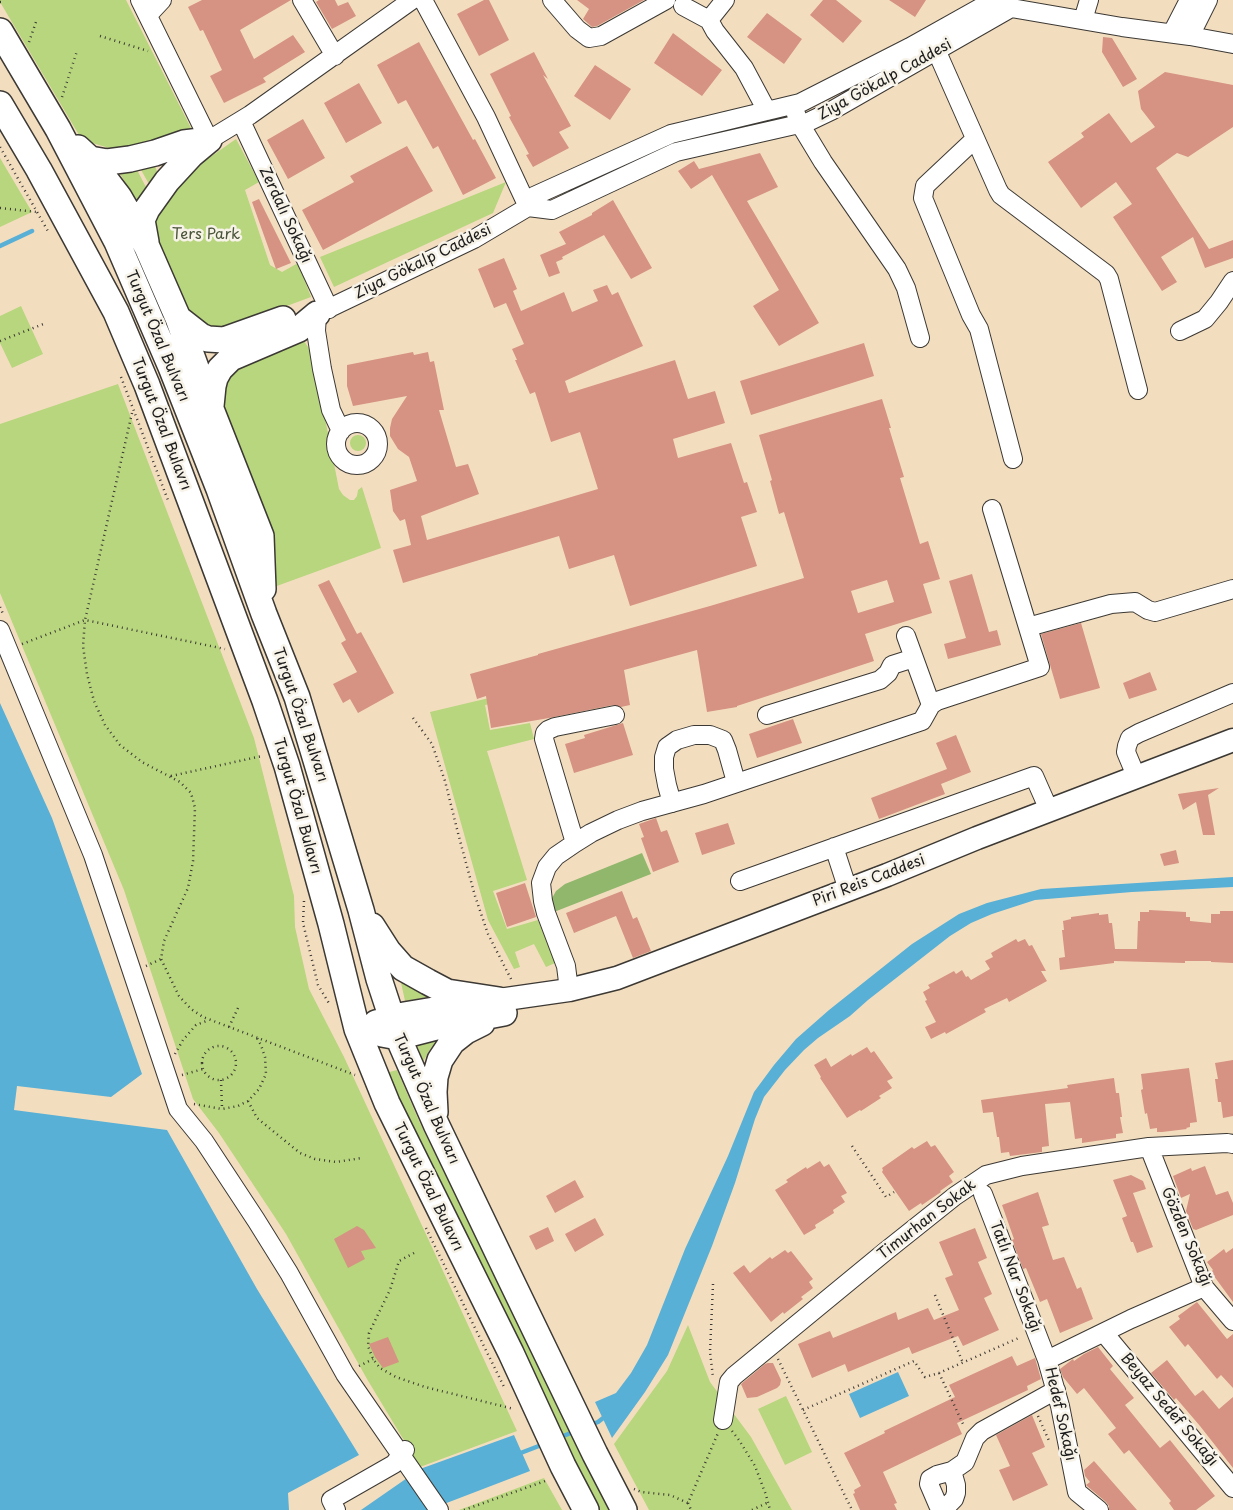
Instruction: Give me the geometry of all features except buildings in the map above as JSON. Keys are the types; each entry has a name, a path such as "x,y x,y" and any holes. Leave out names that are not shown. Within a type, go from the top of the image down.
{"highway":[{"name":"Turgut Özal Bulvarı","path":"0,31 56,126 117,242 171,367 297,697 394,1027 436,1124 595,1454 627,1499"},
{"name":"Turgut Özal Bulavrı","path":"0,104 39,170 116,312 147,385 287,766 331,924 357,1029 387,1103 544,1422 556,1473 586,1510"},
{"path":"56,126 90,159 118,198 147,247 178,318 211,409 261,536 264,614"},
{"path":"90,159 107,162 130,159 184,143 209,140"},
{"path":"147,247 142,220 148,209 173,175 191,155 209,140"},
{"path":"178,318 201,336 208,339 224,340 285,318 323,311"},
{"path":"211,409 215,378 220,369 232,358 298,329 323,311"},
{"path":"361,910 388,951 403,968 447,992 508,1003"},
{"path":"357,1029 456,1022 508,1003"},
{"path":"436,1124 435,1077 442,1056 452,1042 508,1003"}],"main road":[{"name":"Piri Reis Caddesi","path":"508,1003 617,978 1233,740"},
{"name":"Piri Reis Caddesi","path":"508,1003 623,990 753,935 994,840 1233,750"}],"street":[{"path":"162,0 144,7 209,140 241,121 412,0"},
{"path":"302,0 335,56"},
{"path":"423,0 486,117 528,207"},
{"path":"552,0 577,29 589,38 601,36 666,0"},
{"path":"709,20 725,0"},
{"path":"1083,20 1089,0"},
{"path":"1172,33 1189,0"},
{"path":"1190,36 1208,0"},
{"path":"681,2 709,20 715,31 744,68 767,111"},
{"path":"1000,3 1122,27 1172,33 1233,44"},
{"name":"Ziya Gökalp Caddesi","path":"528,207 552,210 676,152 808,122 937,52 1000,3"},
{"name":"Ziya Gökalp Caddesi","path":"323,311 474,239 528,207 534,196 671,134 800,103 1000,3"},
{"path":"937,52 998,190 1106,274 1109,279 1138,390"},
{"path":"792,105 800,124 823,162 897,270 906,288 920,338"},
{"name":"Zerdalı Sokağı","path":"241,121 323,311"},
{"path":"975,139 925,186 923,198 971,315 979,329 1012,459"},
{"path":"1180,330 1205,319 1220,302 1233,281"},
{"path":"323,311 316,331 331,410 341,431"},
{"path":"569,990 566,966 546,913 541,883 547,867 556,856 591,833 618,820 922,721 931,705 936,701 1040,667 992,509"},
{"path":"1028,628 1111,604 1135,602 1155,612 1233,589"},
{"path":"2,622 8,651 93,855 178,1109 204,1141 261,1227 345,1374 403,1453 413,1472 439,1510"},
{"path":"906,636 931,705"},
{"path":"767,715 880,680 888,673 892,665 914,658"},
{"path":"1136,776 1126,752 1130,738 1233,693"},
{"path":"575,843 544,739 545,734 548,730 555,727 615,715"},
{"path":"672,803 664,769 667,747 677,740 694,735 710,735 723,740 736,782"},
{"path":"740,881 1034,776 1049,810"},
{"path":"834,847 848,890"},
{"name":"Timurhan Sokak","path":"723,1420 728,1382 734,1376 955,1196 986,1175 1022,1166 1149,1147 1233,1144"},
{"name":"Gözden Sokağı","path":"1149,1147 1204,1287 1233,1321"},
{"name":"Tatlı Nar Sokağı","path":"983,1194 1047,1360"},
{"name":"Hedef Sokağı","path":"1099,1510 1077,1492 1056,1390 1047,1360 1204,1287"},
{"name":"Beyaz Sedef Sokağı","path":"1104,1332 1233,1488"},
{"path":"952,1471 965,1462 975,1438 982,1431 1056,1390"},
{"path":"336,1510 331,1500 394,1464 403,1453"}],"path":[{"path":"100,36 168,57"},
{"path":"56,126 77,51"},
{"path":"0,147 53,238"},
{"path":"0,208 37,212"},
{"path":"0,341 46,323"},
{"path":"132,413 84,620 83,646 87,674 94,701 105,726 120,745 142,762 180,782 191,793 195,808 193,861 188,888 164,941 161,959 179,996 191,1009 203,1017 355,1075"},
{"path":"0,607 2,622"},
{"path":"8,651 16,646 84,620 225,649"},
{"path":"413,718 432,744 446,781 475,896 488,934 507,973 508,1003"},
{"path":"169,776 262,756"},
{"path":"304,899 302,923 318,986 332,1009"},
{"path":"229,1027 238,1008"},
{"path":"211,1020 196,1025 183,1040 172,1059 169,1084 182,1101 222,1109 238,1106 248,1101 259,1089 266,1074 264,1057 257,1037"},
{"path":"218,1045 228,1048 235,1056 236,1067 230,1076 221,1080 210,1078 202,1069 202,1058 208,1049 218,1045"},
{"path":"351,1066 358,1082"},
{"path":"169,1084 202,1069"},
{"path":"221,1080 222,1109"},
{"path":"248,1101 257,1118 300,1153 315,1159 336,1162 362,1158"},
{"path":"852,1146 886,1197 894,1192"},
{"path":"424,1224 506,1391"},
{"path":"414,1254 399,1261 390,1290 369,1333 368,1346 373,1359 380,1368 396,1377 425,1387 514,1409 510,1400"},
{"path":"713,1284 710,1352 715,1385"},
{"path":"935,1295 963,1363"},
{"path":"803,1410 914,1361 925,1377 940,1373 1036,1330"},
{"path":"777,1357 852,1510"},
{"path":"940,1373 964,1426"},
{"path":"1032,1403 1053,1449"},
{"path":"723,1420 739,1440 755,1466 769,1502 770,1510"},
{"path":"688,1503 723,1420"},
{"path":"464,1510 556,1473"},
{"path":"627,1499 641,1492 670,1495 688,1503 691,1510"},
{"path":"752,1510 769,1502"}],"green space":[{"path":"0,0 126,0 192,130 123,152 82,140"},
{"name":"Ters Park","path":"236,139 259,182 245,190 270,265 282,272 298,263 311,297 222,330 211,329 190,315 158,253 153,221 175,190 206,160"},
{"path":"0,158 32,212 0,227"},
{"path":"154,164 159,176 150,186 140,168"},
{"path":"136,168 148,191 138,204 119,172"},
{"path":"506,182 493,213 334,287 320,257"},
{"path":"21,306 43,354 12,368 0,343 0,316"},
{"path":"302,338 312,353 339,489 343,495 350,500 354,500 358,490 362,487 381,548 274,587 218,397 219,390 236,368"},
{"path":"118,384 254,738 294,896 295,927 309,989 344,1057 517,1431 420,1467 367,1379 286,1234 219,1133 193,1099 124,890 0,593 0,424"},
{"path":"358,435 364,437 366,443 364,449 358,451 352,449 350,443 352,437"},
{"path":"510,693 510,700 485,705 490,730 530,723 534,739 487,751 527,880 493,891 507,929 538,920 555,963 546,967 534,944 515,952 520,967 514,969 488,920 430,712"},
{"path":"642,853 651,874 554,912 551,900 556,891 565,884"},
{"path":"400,978 434,996 405,1001"},
{"path":"442,1033 429,1051 423,1062 415,1038"},
{"path":"397,1070 419,1121 610,1510 597,1510 386,1073"},
{"path":"688,1325 710,1382 751,1437 792,1510 649,1510 614,1444 667,1371"},
{"path":"786,1396 812,1452 785,1465 758,1409"},
{"path":"544,1478 562,1510 459,1510"}],"water":[{"path":"0,703 52,818 142,1074 111,1097 17,1086 14,1110 167,1130 257,1289 359,1455 288,1493 289,1510 0,1510"},
{"path":"1233,877 1233,887 1132,892 1035,900 992,914 971,923 950,936 850,1016 804,1050 785,1070 764,1097 712,1246 668,1355 645,1392 612,1438 595,1402 616,1393 631,1373 647,1345 685,1249 728,1156 754,1092 796,1039 829,1010 912,944 959,914 987,903 1041,889"},
{"path":"898,1372 909,1396 860,1418 849,1394"},
{"path":"514,1435 530,1471 444,1504 420,1469"},
{"path":"410,1476 433,1510 361,1510"}],"waterway":[{"path":"0,246 32,231"},
{"path":"590,1425 607,1415"},
{"path":"558,1438 576,1431"},
{"path":"518,1454 544,1444"}]}
